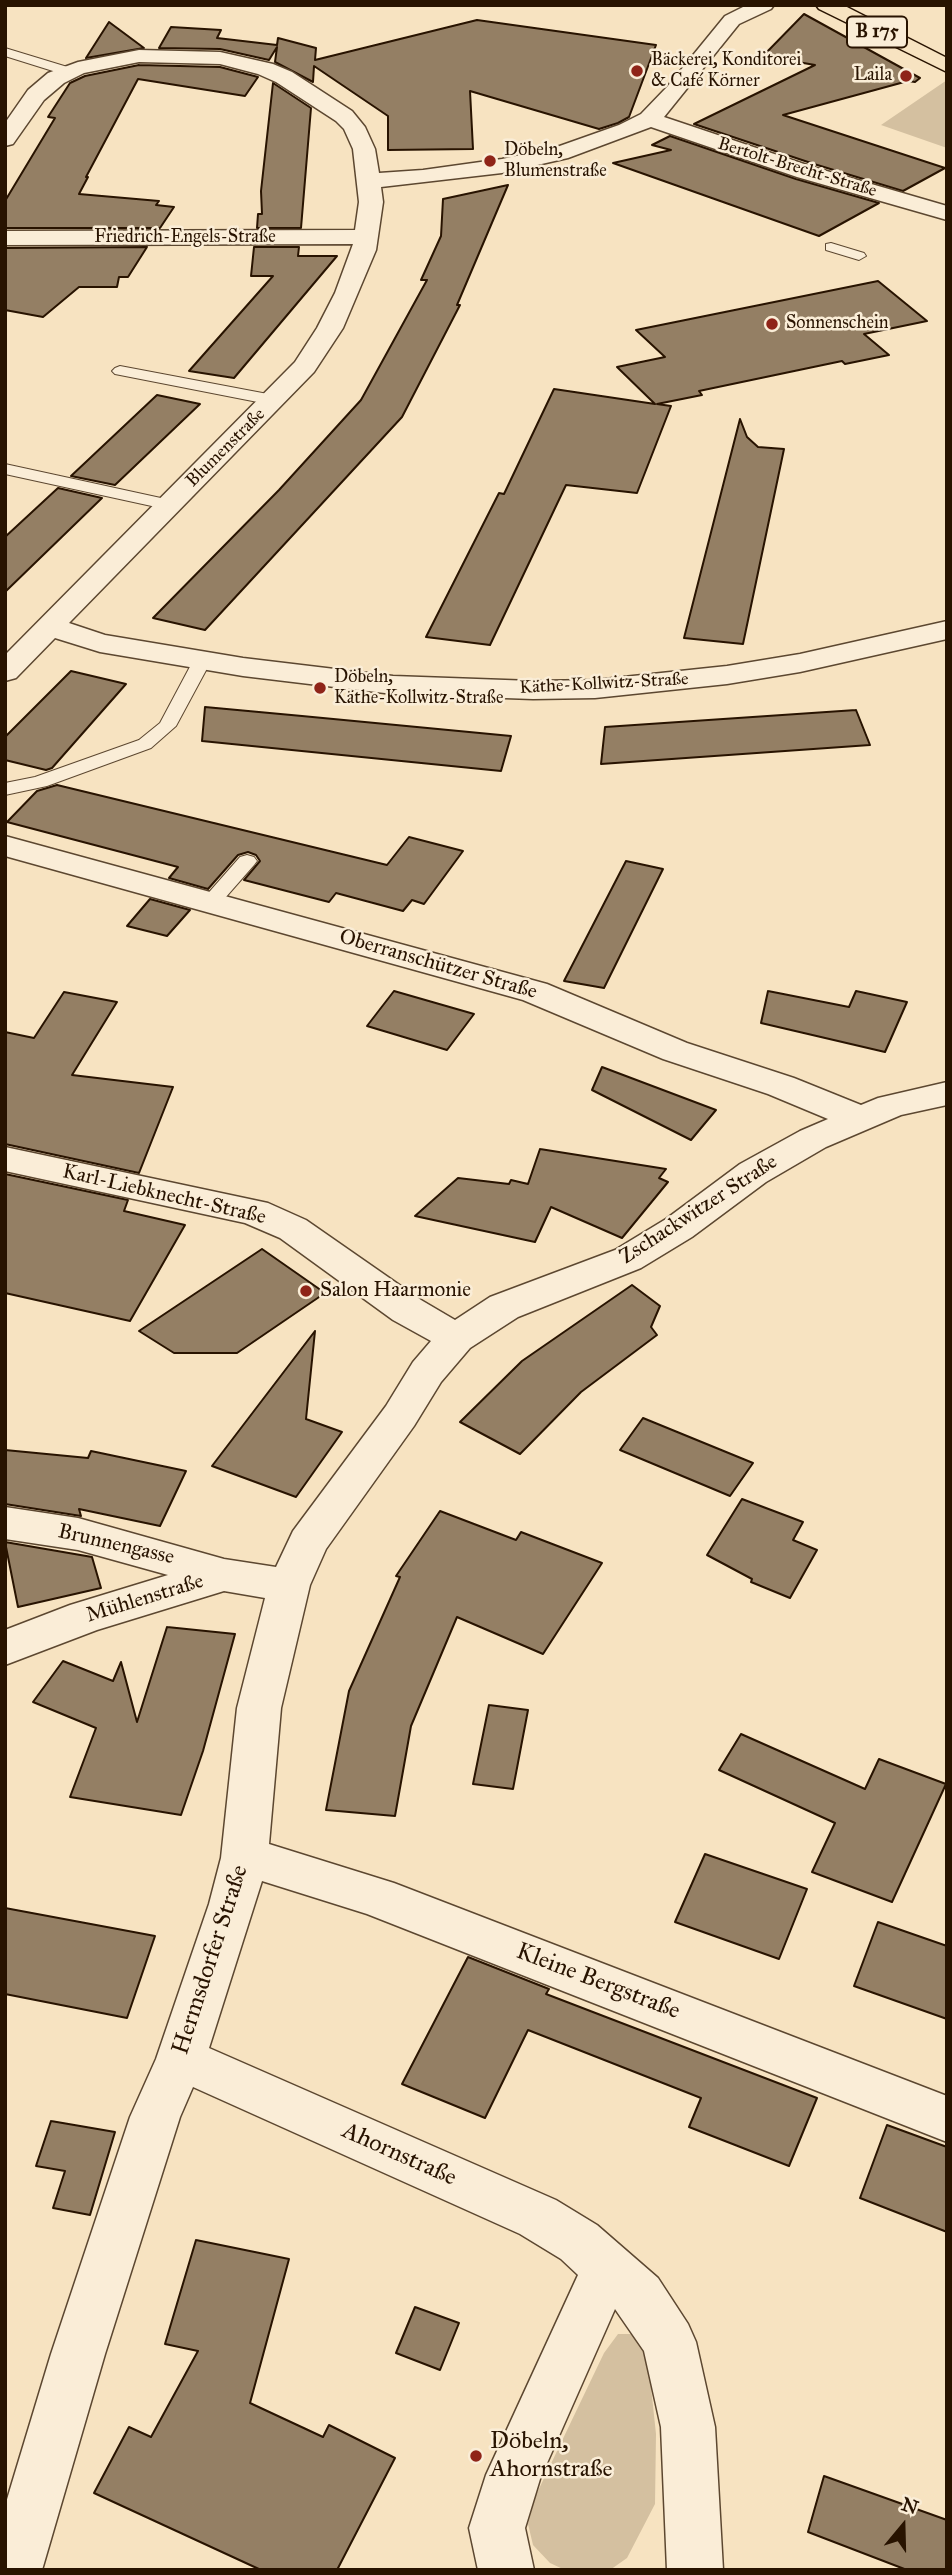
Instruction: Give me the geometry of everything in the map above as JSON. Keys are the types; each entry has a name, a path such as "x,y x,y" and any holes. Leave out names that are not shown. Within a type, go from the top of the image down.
{"main road":[{"name":"B 175","path":"826,5 947,66"}],"street":[{"path":"370,181 423,177 525,162 592,144 649,119 689,77 732,20 764,5"},
{"name":"Blumenstraße","path":"5,139 36,95 56,78 69,72 93,64 162,55 220,58 265,68 298,85 344,116 354,127 364,149 371,202 363,250 347,293 330,328 305,367 5,672"},
{"name":"Bertolt-Brecht-Straße","path":"649,119 805,173 947,213"},
{"name":"Friedrich-Engels-Straße","path":"5,238 365,237"},
{"name":"Käthe-Kollwitz-Straße","path":"51,627 100,643 202,662 465,690 595,689 719,676 776,667 947,630"},
{"name":"Oberranschützer Straße","path":"5,846 535,992 675,1051 781,1086 860,1118"},
{"name":"Zschackwitzer Straße","path":"456,1338 504,1307 628,1259 679,1228 753,1173 813,1139 891,1106 947,1093"},
{"name":"Karl-Liebknecht-Straße","path":"5,1159 255,1212 293,1229 385,1294 456,1338"},
{"name":"Hermsdorfer Straße","path":"14,2570 78,2354 150,2130 181,2059 233,1904 244,1858 259,1708 289,1585 308,1542 400,1416 427,1371 456,1338"},
{"name":"Brunnengasse","path":"5,1523 78,1534 224,1575"},
{"name":"Mühlenstraße","path":"5,1648 85,1617 224,1575 289,1585"},
{"name":"Kleine Bergstraße","path":"244,1858 277,1865 377,1897 947,2119"},
{"name":"Ahornstraße","path":"181,2059 538,2217 579,2242 639,2296 669,2342 688,2427 695,2570"},
{"path":"506,2570 497,2528 514,2475 607,2269"}],"lane":[{"path":"5,52 69,72"},
{"path":"831,247 859,256"},
{"path":"120,371 273,400"},
{"path":"5,469 170,505"},
{"path":"5,789 40,782 145,744 167,726 202,662"},
{"path":"211,902 247,861"}],"shaded area":[{"path":"947,80 947,148 881,125"},
{"path":"618,2334 632,2334 642,2344 648,2359 656,2434 655,2504 627,2558 610,2570 565,2570 550,2563 533,2545 528,2524 536,2495 604,2353"}],"building":[{"path":"804,14 920,78 915,82 908,81 783,115 945,168 903,191 694,124 815,65 763,56"},
{"path":"477,20 656,45 629,117 618,123 599,129 470,91 473,149 388,150 388,116 314,66 313,82 275,62 277,47 269,60 220,49 159,48 171,27 221,30 217,38 277,45 278,38 316,48 315,60"},
{"path":"109,22 144,48 86,58"},
{"path":"139,65 220,67 258,77 245,96 138,79 79,194 159,201 156,205 174,207 160,228 5,228 5,201 55,118 48,117 70,83 85,76"},
{"path":"273,83 311,108 301,228 257,228 258,214 262,214 261,191"},
{"path":"670,136 796,179 879,203 819,236 613,163 671,150 652,145"},
{"path":"508,185 457,305 460,305 402,417 205,630 153,618 279,490 361,400 427,280 421,280 441,236 443,199"},
{"path":"147,247 128,277 119,277 117,287 79,287 43,317 5,310 5,248"},
{"path":"254,247 299,247 298,256 337,256 234,378 189,371 273,276 251,276"},
{"path":"878,281 927,321 864,334 889,355 845,364 842,361 699,391 702,395 657,404 671,406 637,493 566,485 490,645 426,637 499,493 504,494 554,389 655,404 617,367 665,357 636,330"},
{"path":"157,395 200,404 115,485 71,476"},
{"path":"740,419 747,437 758,447 784,449 743,644 684,638"},
{"path":"58,488 102,498 5,592 5,537"},
{"path":"71,671 126,684 52,768 46,770 5,760 5,737"},
{"path":"205,707 511,736 501,771 202,741"},
{"path":"856,710 870,745 601,764 605,727"},
{"path":"57,785 387,865 409,837 463,851 424,904 412,900 403,911 336,893 329,902 244,880 260,861 256,855 248,852 238,855 208,889 169,878 178,867 7,822 37,791"},
{"path":"626,861 663,869 604,988 564,981"},
{"path":"150,899 190,910 167,936 127,926"},
{"path":"394,991 474,1014 447,1050 367,1026"},
{"path":"768,991 849,1007 856,991 907,1002 885,1052 761,1023"},
{"path":"64,992 117,1002 72,1075 173,1087 139,1173 5,1144 5,1032 34,1038"},
{"path":"602,1067 716,1110 691,1140 592,1090"},
{"path":"540,1149 666,1169 659,1178 668,1182 622,1238 551,1207 535,1242 415,1216 458,1178 509,1184 511,1180 528,1184"},
{"path":"5,1174 128,1200 124,1211 185,1225 130,1321 5,1293"},
{"path":"262,1249 325,1293 237,1353 174,1353 139,1331"},
{"path":"632,1285 660,1306 651,1327 657,1335 581,1392 520,1454 460,1422 522,1361"},
{"path":"315,1331 306,1419 342,1432 296,1497 212,1466"},
{"path":"643,1418 753,1463 730,1496 620,1450"},
{"path":"5,1450 88,1458 91,1451 186,1471 160,1526 79,1509 81,1516 5,1504"},
{"path":"742,1499 803,1522 793,1540 817,1550 790,1598 751,1582 752,1579 707,1555"},
{"path":"440,1511 516,1540 521,1532 602,1563 543,1654 457,1617 411,1726 395,1816 326,1810 349,1691 400,1577 396,1576"},
{"path":"5,1542 92,1557 101,1588 18,1607"},
{"path":"167,1627 235,1634 203,1751 181,1815 70,1797 96,1728 33,1702 63,1661 113,1681 121,1662 137,1722"},
{"path":"489,1705 528,1710 513,1789 473,1784"},
{"path":"741,1734 865,1789 879,1759 946,1784 892,1902 812,1872 835,1823 719,1770"},
{"path":"705,1854 807,1889 779,1959 675,1922"},
{"path":"5,1908 155,1936 127,2018 5,1994"},
{"path":"878,1922 947,1946 947,2019 854,1986"},
{"path":"468,1957 549,1989 546,1994 817,2098 789,2166 689,2127 701,2098 528,2030 485,2118 402,2084"},
{"path":"51,2121 115,2132 90,2215 53,2208 65,2171 36,2166"},
{"path":"887,2125 947,2147 947,2232 860,2198"},
{"path":"196,2240 289,2259 250,2403 323,2437 329,2425 395,2458 337,2570 261,2570 94,2493 129,2427 151,2437 198,2351 165,2344"},
{"path":"415,2307 459,2323 440,2370 396,2353"},
{"path":"824,2476 947,2520 947,2570 907,2570 808,2532"}],"place":[{"name":"Bäckerei, Konditorei & Café Körner","path":"637,71"},
{"name":"Laila","path":"906,76"},
{"name":"Döbeln, Blumenstraße","path":"490,161"},
{"name":"Sonnenschein","path":"772,324"},
{"name":"Döbeln, Käthe-Kollwitz-Straße","path":"320,688"},
{"name":"Salon Haarmonie","path":"306,1291"},
{"name":"Döbeln, Ahornstraße","path":"476,2456"}]}
